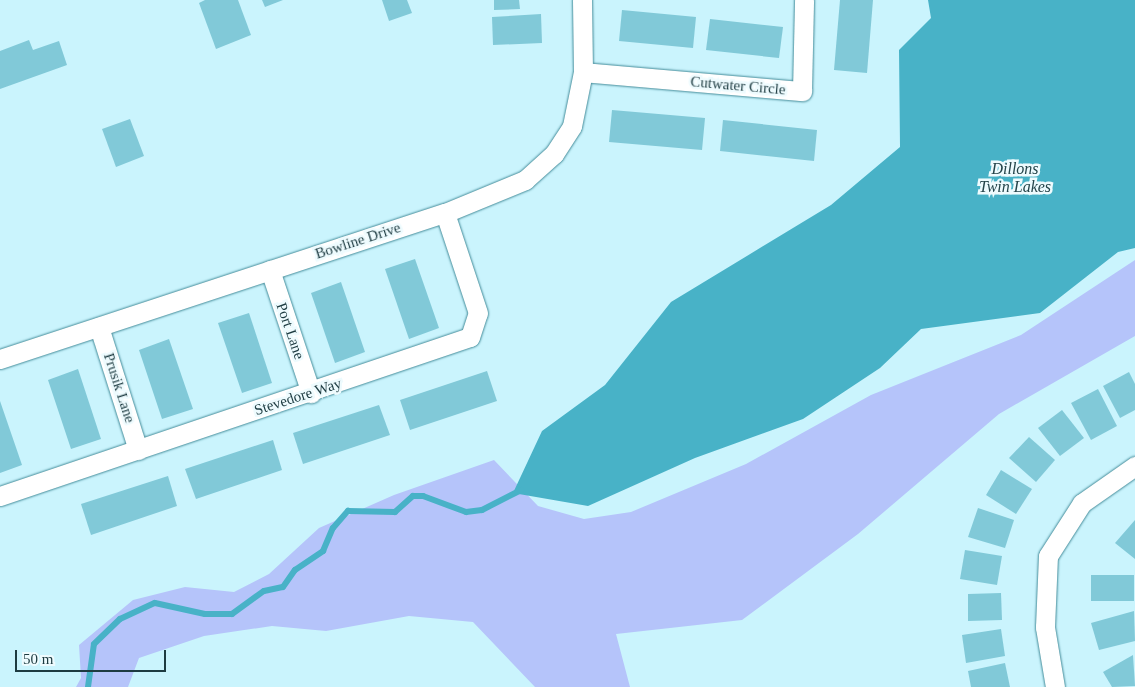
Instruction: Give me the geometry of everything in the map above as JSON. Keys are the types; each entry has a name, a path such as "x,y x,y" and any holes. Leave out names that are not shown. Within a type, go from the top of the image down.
{"street":[{"name":"Bowline Drive","path":"0,359 445,213 525,180 554,154 572,126 583,72 582,0"},
{"name":"Cutwater Circle","path":"583,72 802,92 804,0"},
{"name":"Stevedore Way","path":"0,496 311,393 470,337 478,313 445,213"},
{"name":"Port Lane","path":"270,270 311,393"},
{"name":"Prusik Lane","path":"99,327 138,450"},
{"path":"1055,687 1044,627 1048,556 1082,503 1135,466"}],"shaded area":[{"path":"1135,260 1135,336 999,414 858,534 742,620 616,634 630,687 535,687 473,622 409,616 326,631 272,626 204,636 139,658 128,687 76,687 81,678 79,645 133,600 185,587 234,592 269,574 319,528 394,495 494,460 538,506 584,519 631,512 746,464 871,395 1021,335"}],"water":[{"name":"Dillons Twin Lakes","path":"928,0 1135,0 1135,248 1118,252 1040,313 921,329 880,368 803,419 695,458 588,506 513,493 542,431 605,385 671,302 831,205 900,147 899,50 931,18"}],"building":[{"path":"205,0 238,0 251,35 216,49 199,3"},
{"path":"262,0 283,0 265,7"},
{"path":"382,0 407,0 412,13 389,21"},
{"path":"494,0 519,0 520,9 494,10"},
{"path":"840,0 873,0 867,73 834,70"},
{"path":"622,10 696,17 693,48 619,41"},
{"path":"541,14 542,43 493,45 492,17"},
{"path":"710,19 783,27 779,58 706,50"},
{"path":"29,40 33,50 59,41 67,65 0,89 0,51"},
{"path":"612,110 705,118 702,150 609,142"},
{"path":"130,119 144,156 116,167 102,129"},
{"path":"723,120 817,130 814,161 720,151"},
{"path":"415,259 439,328 409,339 385,269"},
{"path":"341,282 365,352 335,363 311,293"},
{"path":"249,313 272,383 242,393 218,323"},
{"path":"169,339 193,409 162,419 139,350"},
{"path":"78,369 101,439 71,449 48,380"},
{"path":"487,371 497,401 410,430 400,400"},
{"path":"1129,372 1135,384 1135,410 1120,418 1103,386"},
{"path":"1098,389 1117,426 1091,440 1071,403"},
{"path":"0,401 22,465 0,473"},
{"path":"379,405 390,435 303,464 293,433"},
{"path":"1062,410 1084,438 1060,456 1038,428"},
{"path":"1029,437 1055,460 1036,482 1009,458"},
{"path":"273,440 282,470 196,499 185,469"},
{"path":"1001,470 1032,489 1016,514 986,495"},
{"path":"168,476 177,506 91,535 81,504"},
{"path":"978,508 1014,520 1005,548 968,537"},
{"path":"1135,520 1135,559 1115,543"},
{"path":"965,550 1002,556 997,585 960,579"},
{"path":"1091,575 1134,575 1134,601 1091,601"},
{"path":"1001,593 1002,620 968,621 968,594"},
{"path":"1134,611 1135,641 1099,650 1091,623"},
{"path":"1001,629 1005,656 966,663 962,635"},
{"path":"1133,655 1135,686 1112,687 1103,672"},
{"path":"1005,663 1010,687 971,687 968,671"}],"waterway":[{"path":"88,687 94,644 120,619 155,603 205,614 232,614 264,591 283,587 295,570 323,551 333,528 348,511 395,512 413,496 423,496 466,512 482,510 521,490"}]}
